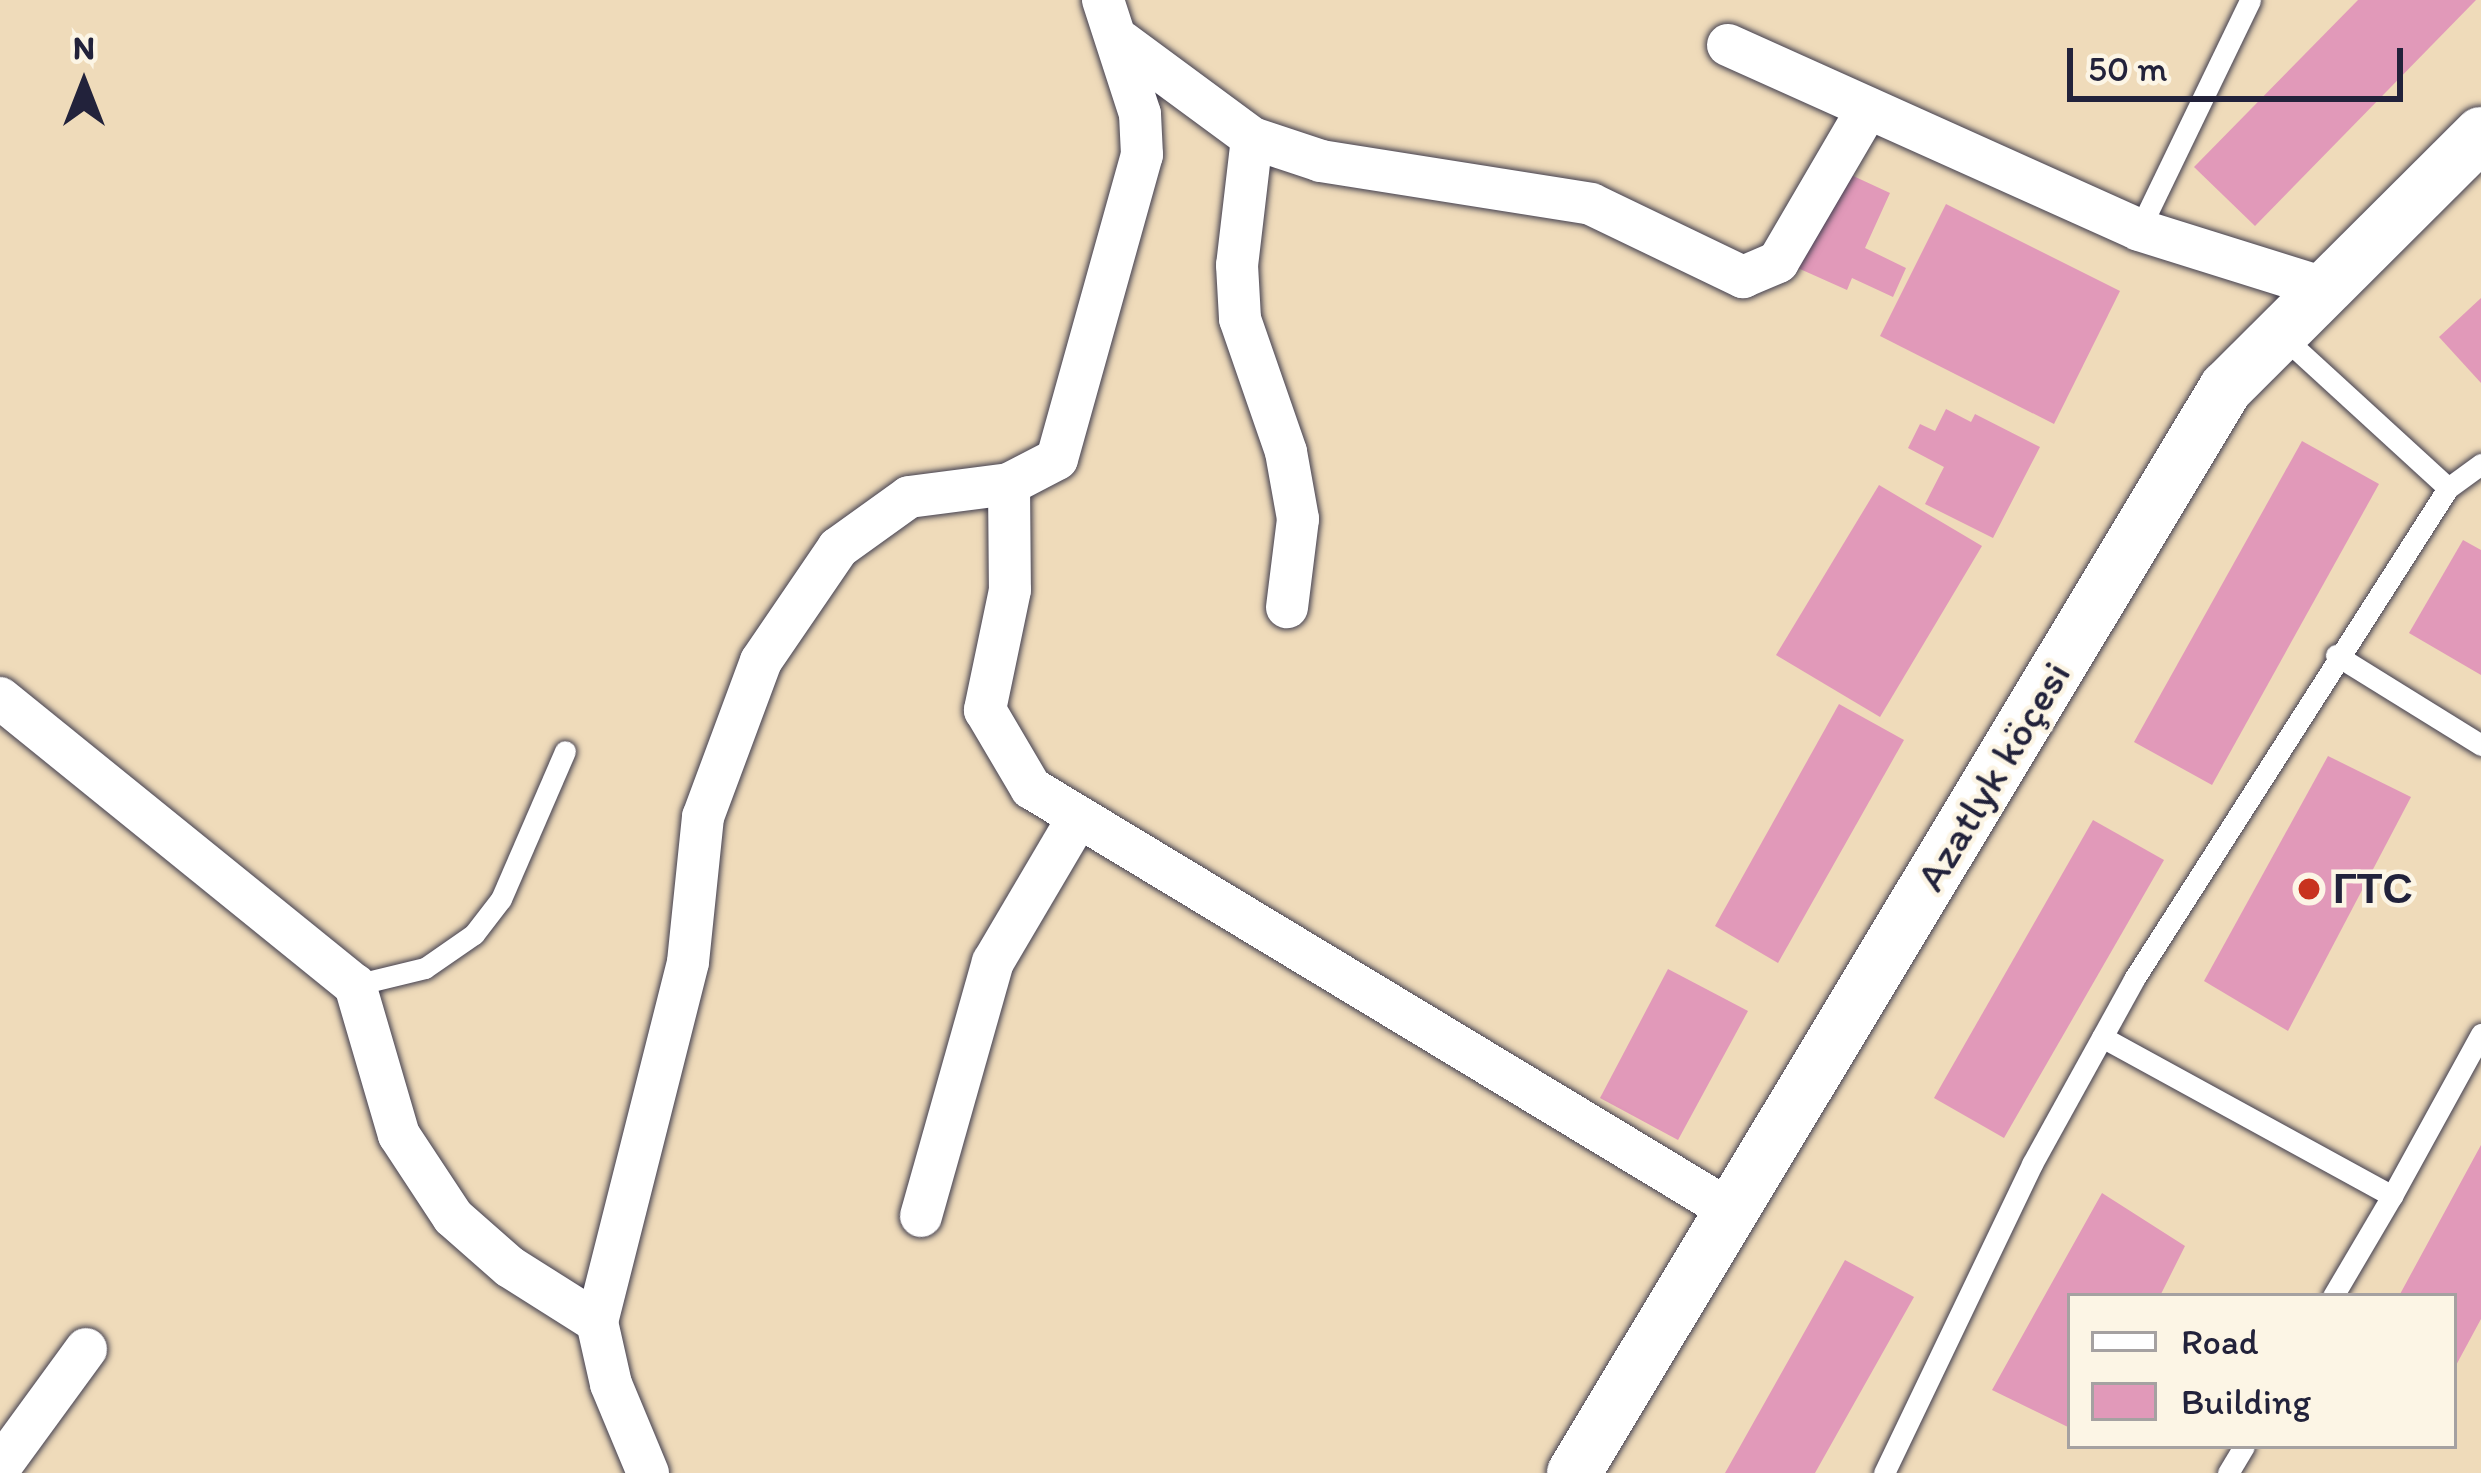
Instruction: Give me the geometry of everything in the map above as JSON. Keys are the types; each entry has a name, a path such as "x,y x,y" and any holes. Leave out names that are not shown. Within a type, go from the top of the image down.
{"street":[{"path":"648,1473 596,1322 688,962 703,818 761,661 838,548 909,497 1009,484 1057,459 1136,189 1140,114 1122,43 1103,0"},
{"path":"1122,43 1252,138 1321,161 1591,204 1743,277 1778,262 1868,108"},
{"path":"1729,45 2139,230 2324,288"},
{"name":"Azatlyk köçesi","path":"1574,1473 2226,388 2481,134"},
{"path":"1252,138 1237,266 1240,319 1286,452 1298,519 1287,607"},
{"path":"1009,484 1010,590 985,710 1031,788 1076,821 1324,961 1477,1063 1731,1210"},
{"path":"0,698 356,985 399,1135 452,1217 510,1267 596,1322"},
{"path":"921,1216 993,962 1076,821"},
{"path":"0,1468 86,1349"}],"lane":[{"path":"2139,230 2250,0"},
{"path":"2278,333 2448,488"},
{"path":"1884,1473 2102,1036 2336,655 2448,488 2481,464"},
{"path":"2336,655 2481,745"},
{"path":"356,985 424,968 474,934 500,899 565,751"},
{"path":"2335,1293 2481,1034"},
{"path":"2102,1036 2392,1196"}],"building":[{"path":"2358,0 2476,0 2255,226 2194,167"},
{"path":"1836,168 1890,193 1865,248 1906,268 1893,297 1852,278 1847,290 1791,265"},
{"path":"1946,204 2120,291 2054,424 1880,336"},
{"path":"2481,298 2481,383 2439,337"},
{"path":"1946,409 1971,422 1975,414 2040,447 1993,538 1925,504 1944,467 1908,448 1920,424 1935,431"},
{"path":"2302,441 2379,484 2212,785 2134,742"},
{"path":"1879,485 1982,546 1880,717 1776,655"},
{"path":"2463,540 2481,550 2481,675 2409,633"},
{"path":"1839,704 1904,740 1778,963 1715,926"},
{"name":"ГТС","path":"2328,756 2411,797 2288,1031 2204,981"},
{"path":"2093,820 2164,860 2004,1138 1934,1098"},
{"path":"1668,969 1748,1011 1678,1140 1600,1098"},
{"path":"2481,1145 2481,1319 2457,1363 2457,1293 2401,1293"},
{"path":"2102,1193 2185,1246 2162,1293 2067,1293 2067,1427 1992,1390"},
{"path":"1845,1260 1914,1297 1815,1473 1725,1473"}],"place":[{"name":"ГТС","path":"2309,889"}]}
